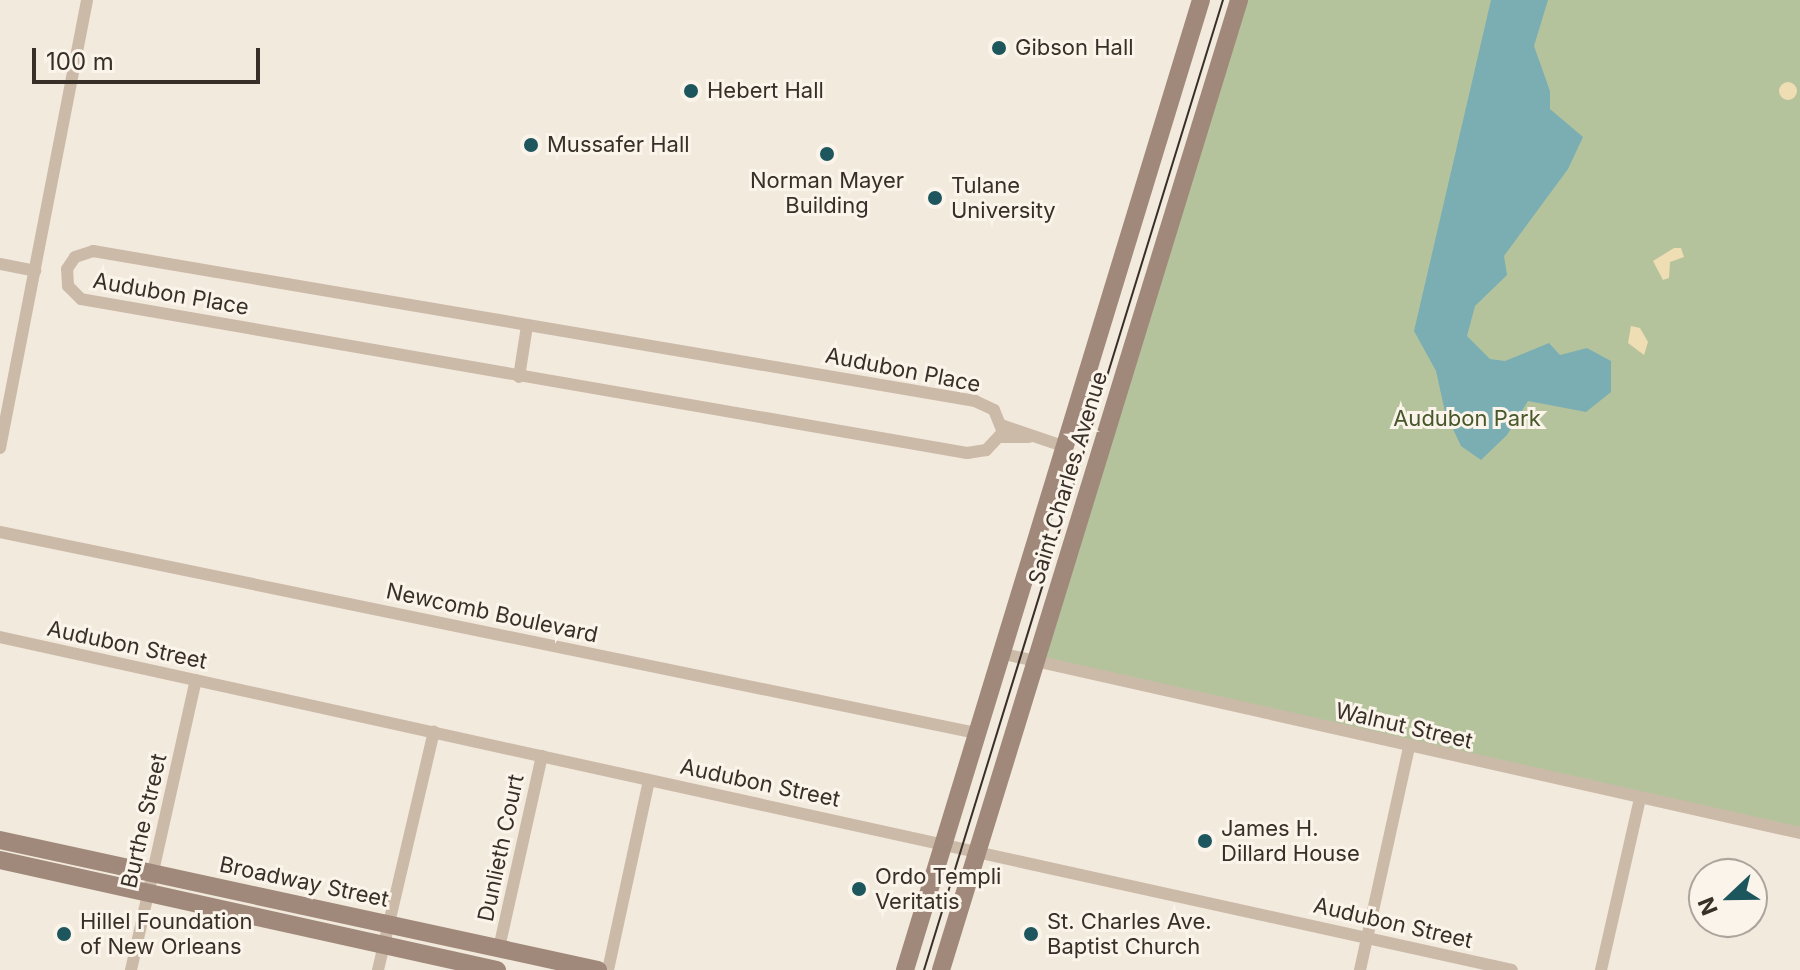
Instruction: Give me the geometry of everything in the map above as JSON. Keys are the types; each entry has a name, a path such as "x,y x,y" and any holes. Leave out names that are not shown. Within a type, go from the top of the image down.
{"main road":[{"name":"Saint Charles Avenue","path":"905,970 1201,0"},
{"name":"Saint Charles Avenue","path":"941,970 975,849 1036,662 1239,0"},
{"path":"1188,41 1223,49"},
{"path":"1153,154 1188,163"},
{"path":"1131,224 1165,236"},
{"name":"Broadway Street","path":"0,840 383,946 497,970"},
{"name":"Broadway Street","path":"0,860 388,924 598,970"}],"street":[{"path":"0,448 87,0"},
{"name":"Audubon Place","path":"93,251 527,326 975,401 994,410 1000,431 986,450 967,453 519,377 81,299 70,290 66,271 75,257 93,251"},
{"path":"0,264 35,271"},
{"path":"519,377 527,326"},
{"path":"1000,431 1063,446"},
{"name":"Newcomb Boulevard","path":"0,532 976,733"},
{"name":"Audubon Street","path":"0,637 945,842 1512,970"},
{"name":"Walnut Street","path":"1000,653 1409,748 1800,833"},
{"name":"Burthe Street","path":"131,970 196,680"},
{"path":"378,970 434,731"},
{"path":"1360,970 1409,748"},
{"name":"Dunlieth Court","path":"499,948 542,756"},
{"path":"608,970 649,780"},
{"path":"1601,970 1640,799"}],"green space":[{"name":"Audubon Park","path":"1247,0 1800,0 1800,830 1045,661"}],"sand":[{"path":"1784,82 1792,82 1797,91 1795,98 1784,100 1779,95 1779,87"},
{"path":"1674,248 1681,248 1684,257 1670,262 1669,278 1663,280 1653,261"},
{"path":"1631,326 1640,328 1648,342 1644,355 1628,343"}],"water":[{"path":"1491,0 1548,0 1534,46 1550,91 1550,109 1583,137 1568,169 1504,256 1507,275 1475,306 1467,336 1490,359 1505,361 1549,343 1560,355 1587,348 1611,361 1611,392 1586,412 1528,401 1507,435 1481,460 1461,446 1445,412 1436,371 1414,331"}],"tram line":[{"path":"924,970 1223,0"}],"place":[{"name":"Gibson Hall","path":"999,48"},
{"name":"Hebert Hall","path":"691,91"},
{"name":"Mussafer Hall","path":"531,145"},
{"name":"Norman Mayer Building","path":"827,154"},
{"name":"Tulane University","path":"935,198"},
{"name":"James H. Dillard House","path":"1205,841"},
{"name":"Ordo Templi Veritatis","path":"859,889"},
{"name":"Hillel Foundation of New Orleans","path":"64,934"},
{"name":"St. Charles Ave. Baptist Church","path":"1031,934"}]}
